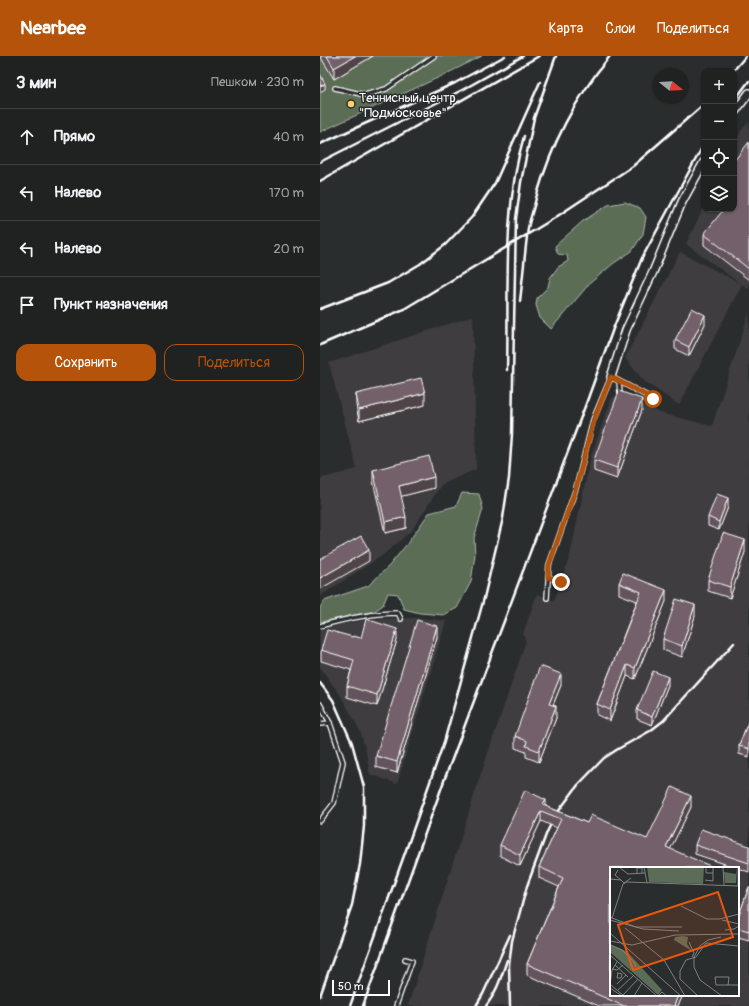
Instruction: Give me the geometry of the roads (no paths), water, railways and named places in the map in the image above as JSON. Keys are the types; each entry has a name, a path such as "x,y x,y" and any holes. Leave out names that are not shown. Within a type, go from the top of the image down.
{"street":[{"path":"737,109 749,93"},
{"path":"611,377 626,330 653,272 682,202 701,167"}],"lane":[{"path":"335,88 365,95 386,89 434,56"},
{"path":"547,598 549,565 576,488 594,420 611,377 653,399"},
{"path":"619,382 620,393"},
{"path":"548,577 561,582"},
{"path":"320,626 379,613 398,613 401,619"},
{"path":"320,704 330,723 343,762 334,803 320,821"},
{"path":"320,724 330,723"},
{"path":"396,1006 412,961 405,960"}],"railway":[{"path":"320,144 455,83 505,56"},
{"path":"320,162 464,89 523,56"},
{"path":"320,181 539,56"},
{"path":"350,1006 444,742 484,598 503,518 509,478 512,434 516,219 521,182 534,118 556,56"},
{"path":"520,301 528,228 542,178 557,141 575,106 597,72 610,56"},
{"path":"736,68 746,56"},
{"path":"737,97 749,81"},
{"path":"320,309 388,283 420,264 445,245 472,217 495,183 540,82"},
{"path":"320,345 404,309 553,219 633,166 701,107"},
{"path":"507,370 507,281 509,222 517,164 524,136"},
{"path":"363,1006 445,778 613,329 642,258 701,150"},
{"path":"510,1006 509,965 512,941 527,886 547,832 555,816 578,785 604,758 650,731 663,721 734,643"},
{"path":"320,683 333,700 352,743 364,787 364,826 360,864 352,905 320,996"},
{"path":"476,1006 510,935"},
{"path":"486,1006 496,990 507,960"}],"place":[{"name":"Теннисный центр \"Подмосковье\"","path":"351,104"}]}
